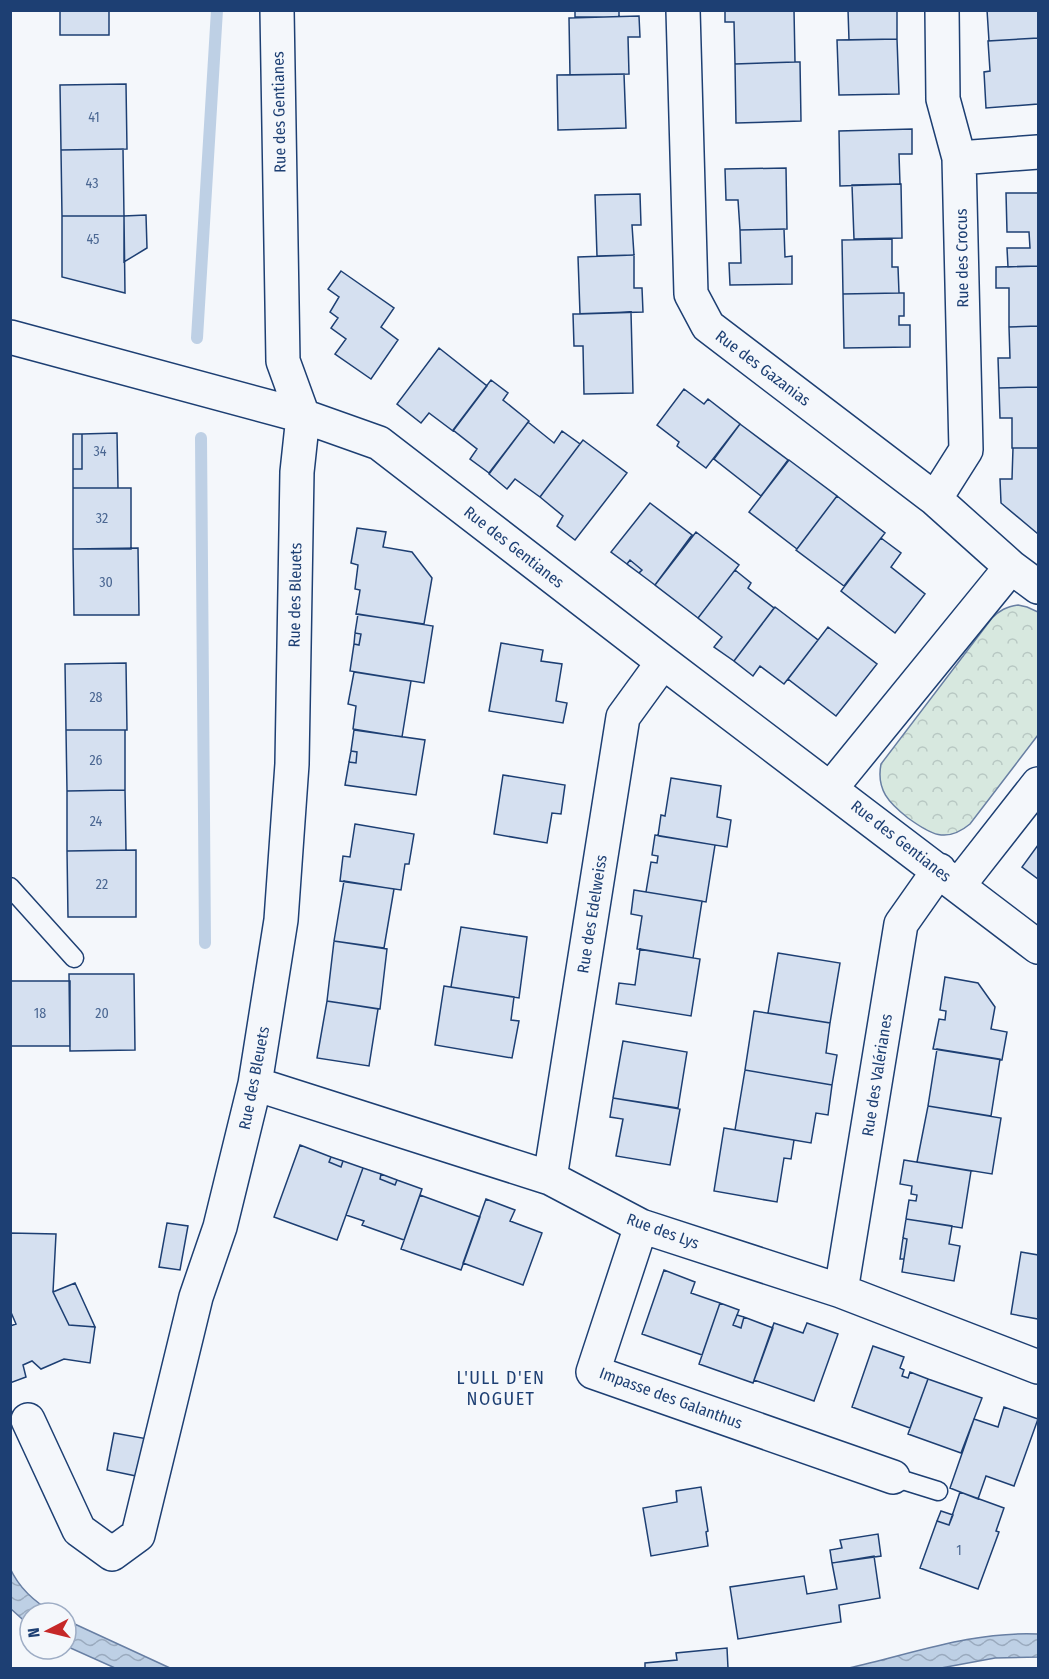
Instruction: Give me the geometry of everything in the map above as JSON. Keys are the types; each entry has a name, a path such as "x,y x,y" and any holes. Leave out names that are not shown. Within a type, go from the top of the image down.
{"street":[{"name":"Rue des Gentianes","path":"277,10 283,361 303,416 378,443 1038,947"},
{"name":"Rue des Gazanias","path":"683,10 691,294 708,327 935,499 1011,567 1038,587"},
{"name":"Rue des Crocus","path":"935,499 966,450 959,158 943,99 942,10"},
{"path":"959,158 1038,152"},
{"path":"10,337 303,416"},
{"name":"Rue des Bleuets","path":"28,1420 79,1530 112,1554 138,1534 196,1297 220,1227 255,1084 281,920 292,764 297,472 303,416"},
{"path":"831,788 1011,567"},
{"name":"Rue des Edelweiss","path":"550,1178 623,717 663,662"},
{"name":"Rue des Valérianes","path":"841,1291 901,924 1038,784"},
{"name":"Rue des Lys","path":"255,1084 550,1178 641,1226 841,1291 1038,1367"},
{"name":"Impasse des Galanthus","path":"641,1226 593,1372 893,1477"}],"lane":[{"path":"10,886 74,958"},
{"path":"893,1477 938,1491"}],"green space":[{"path":"1018,605 1038,612 1038,735 970,824 953,834 931,832 908,818 890,801 880,781 881,764 992,618 1004,609"}],"water":[{"path":"10,1568 18,1582 37,1601 18,1601 18,1615 11,1609"},
{"path":"78,1626 170,1668 115,1668 78,1651"},
{"path":"1038,1634 1038,1657 995,1658 941,1668 849,1668 966,1640 989,1636"}],"building":[{"path":"60,10 109,10 109,35 60,35"},
{"path":"575,10 619,10 619,17 575,17"},
{"path":"725,10 794,10 795,62 735,64 734,22 725,22"},
{"path":"848,10 897,10 897,39 849,40"},
{"path":"987,10 1038,10 1038,38 989,41"},
{"path":"639,16 640,37 628,37 629,74 570,75 569,18"},
{"path":"1038,38 1038,104 986,108 984,72 990,71 988,41"},
{"path":"897,39 899,94 839,95 837,40"},
{"path":"800,62 801,121 736,123 735,64"},
{"path":"624,74 626,128 558,130 557,75"},
{"path":"126,84 127,149 61,150 60,85"},
{"path":"912,129 912,154 899,154 900,184 840,186 839,131"},
{"path":"123,149 124,216 62,216 61,150"},
{"path":"786,168 787,229 740,230 738,200 726,200 725,169"},
{"path":"901,184 902,238 854,239 852,185"},
{"path":"1006,193 1038,193 1038,266 1008,267 1007,248 1030,248 1029,232 1007,232"},
{"path":"640,194 641,225 632,225 634,255 597,256 595,195"},
{"path":"146,215 147,248 124,262 124,216"},
{"path":"62,216 124,216 125,293 62,277"},
{"path":"784,229 785,257 792,256 792,284 730,285 729,263 741,263 740,230"},
{"path":"892,239 892,267 898,267 899,293 843,294 842,240"},
{"path":"634,255 634,288 642,288 643,312 580,314 578,257"},
{"path":"1038,266 1038,326 1009,327 1009,288 996,288 996,267"},
{"path":"341,271 394,308 381,327 398,340 371,379 335,354 346,339 331,328 338,318 330,312 339,297 328,289"},
{"path":"904,293 904,316 899,316 899,325 910,325 910,347 844,348 843,294"},
{"path":"631,312 633,393 584,394 583,346 574,346 573,314"},
{"path":"1038,326 1038,387 999,388 998,358 1010,358 1009,327"},
{"path":"439,348 487,386 453,431 429,413 421,423 397,404"},
{"path":"491,380 508,393 503,400 529,421 489,473 470,459 477,449 453,430"},
{"path":"1038,387 1038,448 1012,448 1012,418 1000,418 999,388"},
{"path":"684,389 704,404 708,399 740,424 706,468 677,446 679,442 657,425"},
{"path":"528,422 554,443 562,431 580,444 540,497 515,479 507,489 489,474"},
{"path":"740,424 788,460 761,496 714,459"},
{"path":"117,433 118,488 73,488 73,469 82,469 82,434"},
{"path":"73,434 82,434 82,469 73,469"},
{"path":"583,440 627,473 575,540 557,526 563,516 540,497"},
{"path":"1013,448 1038,448 1038,534 1001,503 1000,479 1012,479"},
{"path":"789,460 837,496 797,549 749,512"},
{"path":"73,488 131,488 131,549 73,549"},
{"path":"837,496 885,533 844,586 796,550"},
{"path":"650,503 692,535 655,585 639,573 642,570 630,560 627,564 611,552"},
{"path":"357,528 386,532 383,547 412,552 432,578 424,624 356,614 360,590 355,589 358,565 351,563"},
{"path":"696,532 739,565 698,618 655,585"},
{"path":"881,538 901,553 891,567 925,594 895,633 841,591"},
{"path":"138,548 139,615 74,615 73,549"},
{"path":"630,560 642,570 639,573 627,564"},
{"path":"735,570 751,583 748,588 774,608 734,661 714,647 722,637 698,618"},
{"path":"775,607 818,640 784,684 760,666 753,676 734,661"},
{"path":"358,614 433,626 424,683 350,671 354,644 359,645 361,634 355,633"},
{"path":"828,627 877,664 836,716 788,679"},
{"path":"355,633 361,634 359,645 354,644"},
{"path":"501,643 543,650 541,661 562,664 556,701 567,703 563,723 489,711"},
{"path":"126,663 127,730 66,730 65,664"},
{"path":"354,672 411,681 402,737 353,729 356,706 348,704"},
{"path":"66,730 125,730 125,790 67,791"},
{"path":"354,730 425,740 416,795 345,785 349,762 356,763 357,752 351,751"},
{"path":"351,751 357,752 356,763 349,762"},
{"path":"503,775 565,785 561,814 552,813 547,843 494,834"},
{"path":"671,778 721,786 717,817 731,820 727,847 658,836 661,815 665,816"},
{"path":"125,790 126,850 67,851 67,791"},
{"path":"355,824 414,834 409,864 405,864 401,890 340,881 343,856 350,857"},
{"path":"655,835 715,845 706,902 646,892 651,862 657,863 658,856 652,855"},
{"path":"1038,845 1038,879 1022,867"},
{"path":"136,850 136,917 68,917 67,851"},
{"path":"344,881 394,889 384,948 334,941"},
{"path":"634,890 702,901 693,958 637,949 642,916 631,914"},
{"path":"461,927 527,937 519,998 451,987"},
{"path":"334,941 387,949 380,1009 327,1001"},
{"path":"640,949 700,959 691,1016 616,1004 619,983 635,985"},
{"path":"778,953 840,963 830,1023 768,1013"},
{"path":"69,974 134,974 135,1050 70,1051"},
{"path":"945,977 978,983 995,1007 991,1029 1007,1032 1002,1060 933,1049 939,1019 945,1020 946,1011 940,1010"},
{"path":"10,981 70,981 70,1046 10,1046"},
{"path":"444,986 514,997 511,1020 519,1021 512,1058 435,1045"},
{"path":"327,1001 378,1009 369,1066 317,1058"},
{"path":"754,1011 830,1023 826,1053 837,1055 832,1085 745,1070"},
{"path":"623,1041 687,1052 678,1108 613,1098"},
{"path":"937,1049 1000,1059 991,1116 928,1106"},
{"path":"745,1070 832,1085 828,1115 816,1113 811,1143 735,1130"},
{"path":"613,1098 680,1109 670,1165 616,1156 623,1119 610,1117"},
{"path":"928,1106 1001,1118 992,1174 917,1162"},
{"path":"724,1128 794,1140 791,1159 784,1158 777,1202 714,1191"},
{"path":"300,1145 331,1157 329,1162 341,1167 343,1161 363,1168 337,1240 274,1217"},
{"path":"331,1157 343,1161 341,1167 329,1162"},
{"path":"904,1160 971,1171 962,1228 906,1219 909,1200 916,1201 917,1195 911,1194 912,1186 900,1184"},
{"path":"363,1168 381,1174 380,1179 395,1185 397,1180 422,1189 404,1240 362,1225 364,1221 346,1215"},
{"path":"381,1174 397,1180 395,1185 380,1179"},
{"path":"420,1195 480,1217 461,1270 401,1249"},
{"path":"486,1199 515,1210 510,1221 542,1233 523,1285 463,1263"},
{"path":"906,1219 952,1226 949,1244 960,1246 954,1281 902,1272 907,1239 903,1238"},
{"path":"167,1223 188,1226 180,1270 159,1267"},
{"path":"10,1233 56,1234 53,1292 69,1325 95,1327 90,1363 64,1359 41,1369 32,1361 23,1365 26,1377 10,1383 10,1326 16,1324 10,1310"},
{"path":"903,1238 907,1239 904,1259 900,1259"},
{"path":"1021,1252 1038,1255 1038,1319 1011,1314"},
{"path":"664,1270 695,1282 691,1293 720,1303 702,1355 642,1334"},
{"path":"75,1283 95,1327 69,1325 53,1292"},
{"path":"720,1303 739,1310 733,1325 741,1328 744,1317 773,1328 753,1383 699,1364"},
{"path":"737,1315 744,1317 741,1328 733,1325"},
{"path":"774,1323 803,1333 807,1323 838,1334 814,1401 754,1380"},
{"path":"873,1346 904,1357 900,1368 904,1370 902,1376 908,1378 910,1372 928,1379 910,1428 852,1407"},
{"path":"928,1379 982,1398 961,1453 908,1434"},
{"path":"1004,1407 1038,1419 1014,1486 986,1476 978,1499 950,1488 974,1419 998,1427"},
{"path":"114,1433 148,1439 141,1477 107,1470"},
{"path":"701,1487 708,1546 651,1556 643,1508 677,1502 676,1491"},
{"path":"960,1492 1004,1508 996,1531 999,1532 978,1589 920,1568 937,1521 949,1525"},
{"path":"941,1511 953,1515 949,1525 937,1521"},
{"path":"878,1534 881,1556 832,1563 830,1550 842,1548 840,1540"},
{"path":"874,1556 880,1598 839,1605 841,1622 738,1639 730,1587 804,1576 807,1594 837,1589 832,1563"},
{"path":"727,1648 728,1668 645,1668 645,1663 677,1660 676,1653"}],"waterway":[{"path":"197,338 217,10"},
{"path":"201,438 205,943"}],"district":[{"name":"L'ULL D'EN NOGUET","path":"501,1388"}]}
